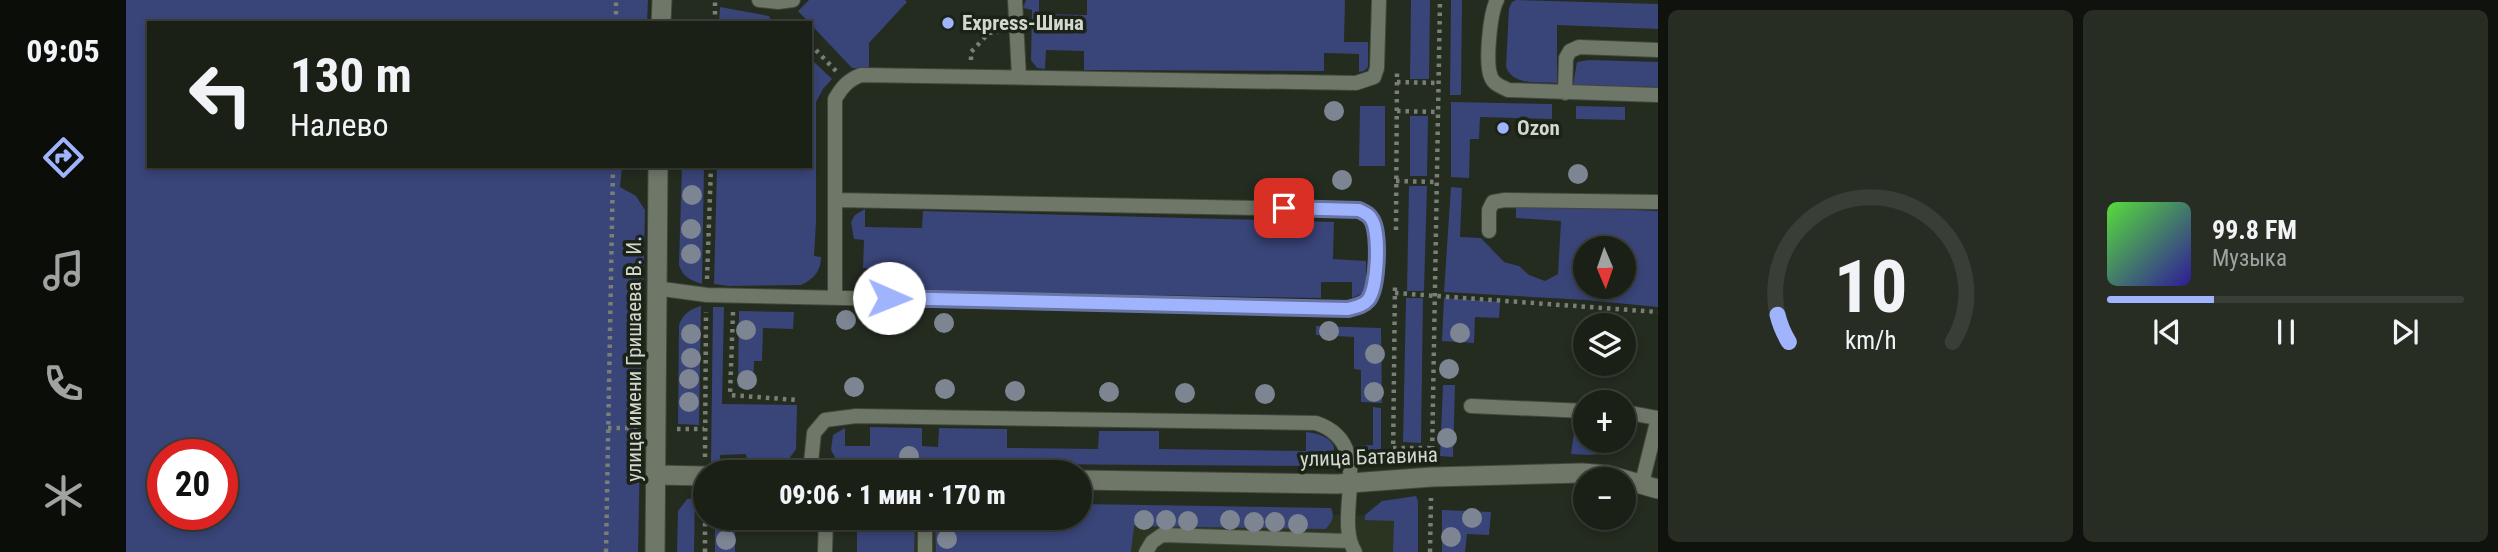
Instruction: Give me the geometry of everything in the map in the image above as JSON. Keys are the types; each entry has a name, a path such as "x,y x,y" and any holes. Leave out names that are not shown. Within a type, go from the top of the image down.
{"street":[{"path":"661,21 662,0"},
{"name":"улица имени Гришаева В. И.","path":"655,552 658,168"},
{"name":"улица Батавина","path":"1092,480 1351,483 1432,477 1582,473 1608,475 1650,486"},
{"path":"656,475 693,476"}],"lane":[{"path":"760,0 793,0"},
{"path":"1015,0 1019,77"},
{"path":"835,296 837,200 834,110 835,99 847,82 861,75 1366,81 1374,77 1377,68 1378,0"},
{"path":"1497,0 1492,8 1489,65 1490,76 1495,84 1508,90 1658,95"},
{"path":"1565,93 1566,58 1570,51 1579,47 1658,50"},
{"path":"655,288 707,295 1348,309 1366,303 1372,293 1376,271 1376,228 1370,216 1359,210 837,200"},
{"path":"1489,232 1489,211 1493,202 1658,202"},
{"path":"1471,406 1573,410"},
{"path":"1636,414 1658,418 1650,486"},
{"path":"810,460 814,433 825,420 856,416 1316,423 1329,427 1339,435 1346,449 1351,483 1351,546 1162,535 1152,542 1146,552"},
{"path":"825,552 826,530"},
{"path":"925,530 925,552"}],"path":[{"path":"616,0 616,21"},
{"path":"715,0 715,21"},
{"path":"1430,552 1440,0"},
{"path":"970,76 971,52 989,33 1017,31"},
{"path":"812,46 847,82"},
{"path":"1397,82 1438,83"},
{"path":"1397,111 1438,112"},
{"path":"606,552 613,168"},
{"path":"705,460 710,168"},
{"path":"1396,181 1437,182"},
{"path":"1395,293 1658,312"},
{"path":"733,295 730,395 797,400"},
{"path":"1393,448 1433,449"},
{"path":"705,530 705,552"}],"shaded area":[{"path":"126,0 648,0 647,21 147,21 147,168 622,168 620,187 636,196 645,210 638,552 126,552"},
{"path":"809,0 907,2 869,43 869,68 852,68 812,26 812,21 807,21 798,11"},
{"path":"1026,0 1039,0 1039,14 1087,15 1087,0 1345,0 1344,42 1368,42 1368,67 1359,72 1359,54 1324,53 1324,71 1084,70 1084,51 1046,50 1045,69 1037,68 1031,60 1032,10 1023,8"},
{"path":"1411,0 1430,0 1429,79 1410,79"},
{"path":"1451,0 1462,0 1461,95 1450,95"},
{"path":"1516,0 1658,4 1658,29 1557,25 1557,83 1528,82 1515,77 1506,67 1509,8"},
{"path":"720,7 769,16 771,21 719,21"},
{"path":"812,60 832,79 816,102 814,256 821,257 818,270 810,280 801,285 714,284 717,168 812,168"},
{"path":"1577,62 1658,62 1658,87 1573,85"},
{"path":"1451,102 1552,104 1552,119 1480,117 1479,139 1470,139 1469,178 1451,177"},
{"path":"1360,106 1385,106 1385,166 1359,166"},
{"path":"1576,106 1625,107 1625,120 1576,119"},
{"path":"1410,116 1428,116 1427,176 1410,176"},
{"path":"682,168 704,168 702,284 688,278 679,265"},
{"path":"1409,186 1427,186 1424,291 1407,291"},
{"path":"1451,187 1462,188 1460,237 1481,238 1504,262 1519,266 1529,275 1545,281 1558,274 1561,221 1516,218 1516,205 1658,211 1658,307 1444,292"},
{"path":"865,209 865,227 922,228 923,211 1334,222 1333,259 1366,261 1366,284 1363,293 1352,298 1352,282 1321,282 1321,298 913,291 913,270 863,268 864,240 854,239 851,222 855,215"},
{"path":"1406,298 1423,298 1421,443 1403,442"},
{"path":"1444,298 1500,302 1499,318 1475,317 1474,343 1442,341"},
{"path":"701,306 699,425 678,424 679,325 687,312"},
{"path":"713,307 724,307 722,404 797,405 796,449 789,459 747,460 746,454 720,455 720,460 711,460"},
{"path":"739,311 794,312 793,329 763,328 762,361 754,361 753,388 738,387"},
{"path":"1316,326 1381,328 1382,403 1361,402 1361,370 1354,369 1354,337 1316,335"},
{"path":"1443,385 1455,385 1453,457 1440,456"},
{"path":"1373,407 1381,408 1381,463 1362,463 1356,458 1354,446 1373,445"},
{"path":"870,427 922,428 922,446 938,447 939,428 1007,429 1007,448 1098,449 1099,431 1159,431 1159,449 1306,451 1306,432 1331,441 1334,451 1327,465 1318,466 1092,465 1092,460 836,460 831,450 833,435 845,428 845,446 870,446"},
{"path":"1573,440 1573,453 1606,453 1593,455 1571,454"},
{"path":"1416,496 1418,552 1393,552 1394,521 1365,520 1365,515 1382,501"},
{"path":"693,498 694,552 677,552 678,511 687,499"},
{"path":"1092,504 1331,508 1333,517 1326,529 1134,526 1131,552 936,552 935,530 1092,530"},
{"path":"1442,510 1491,512 1489,535 1467,534 1465,552 1442,552"},
{"path":"1092,511 1407,516 1406,552 910,552 910,530 1092,530"},
{"path":"715,530 735,530 735,552 715,552"},
{"path":"857,530 915,530 914,552 857,552"}],"place":[{"name":"Express-Шина","path":"948,23"},
{"name":"Ozon","path":"1503,128"}],"route":[{"path":"889,298 1348,309 1366,303 1375,281 1376,228 1370,216 1359,210 1284,208"}]}
